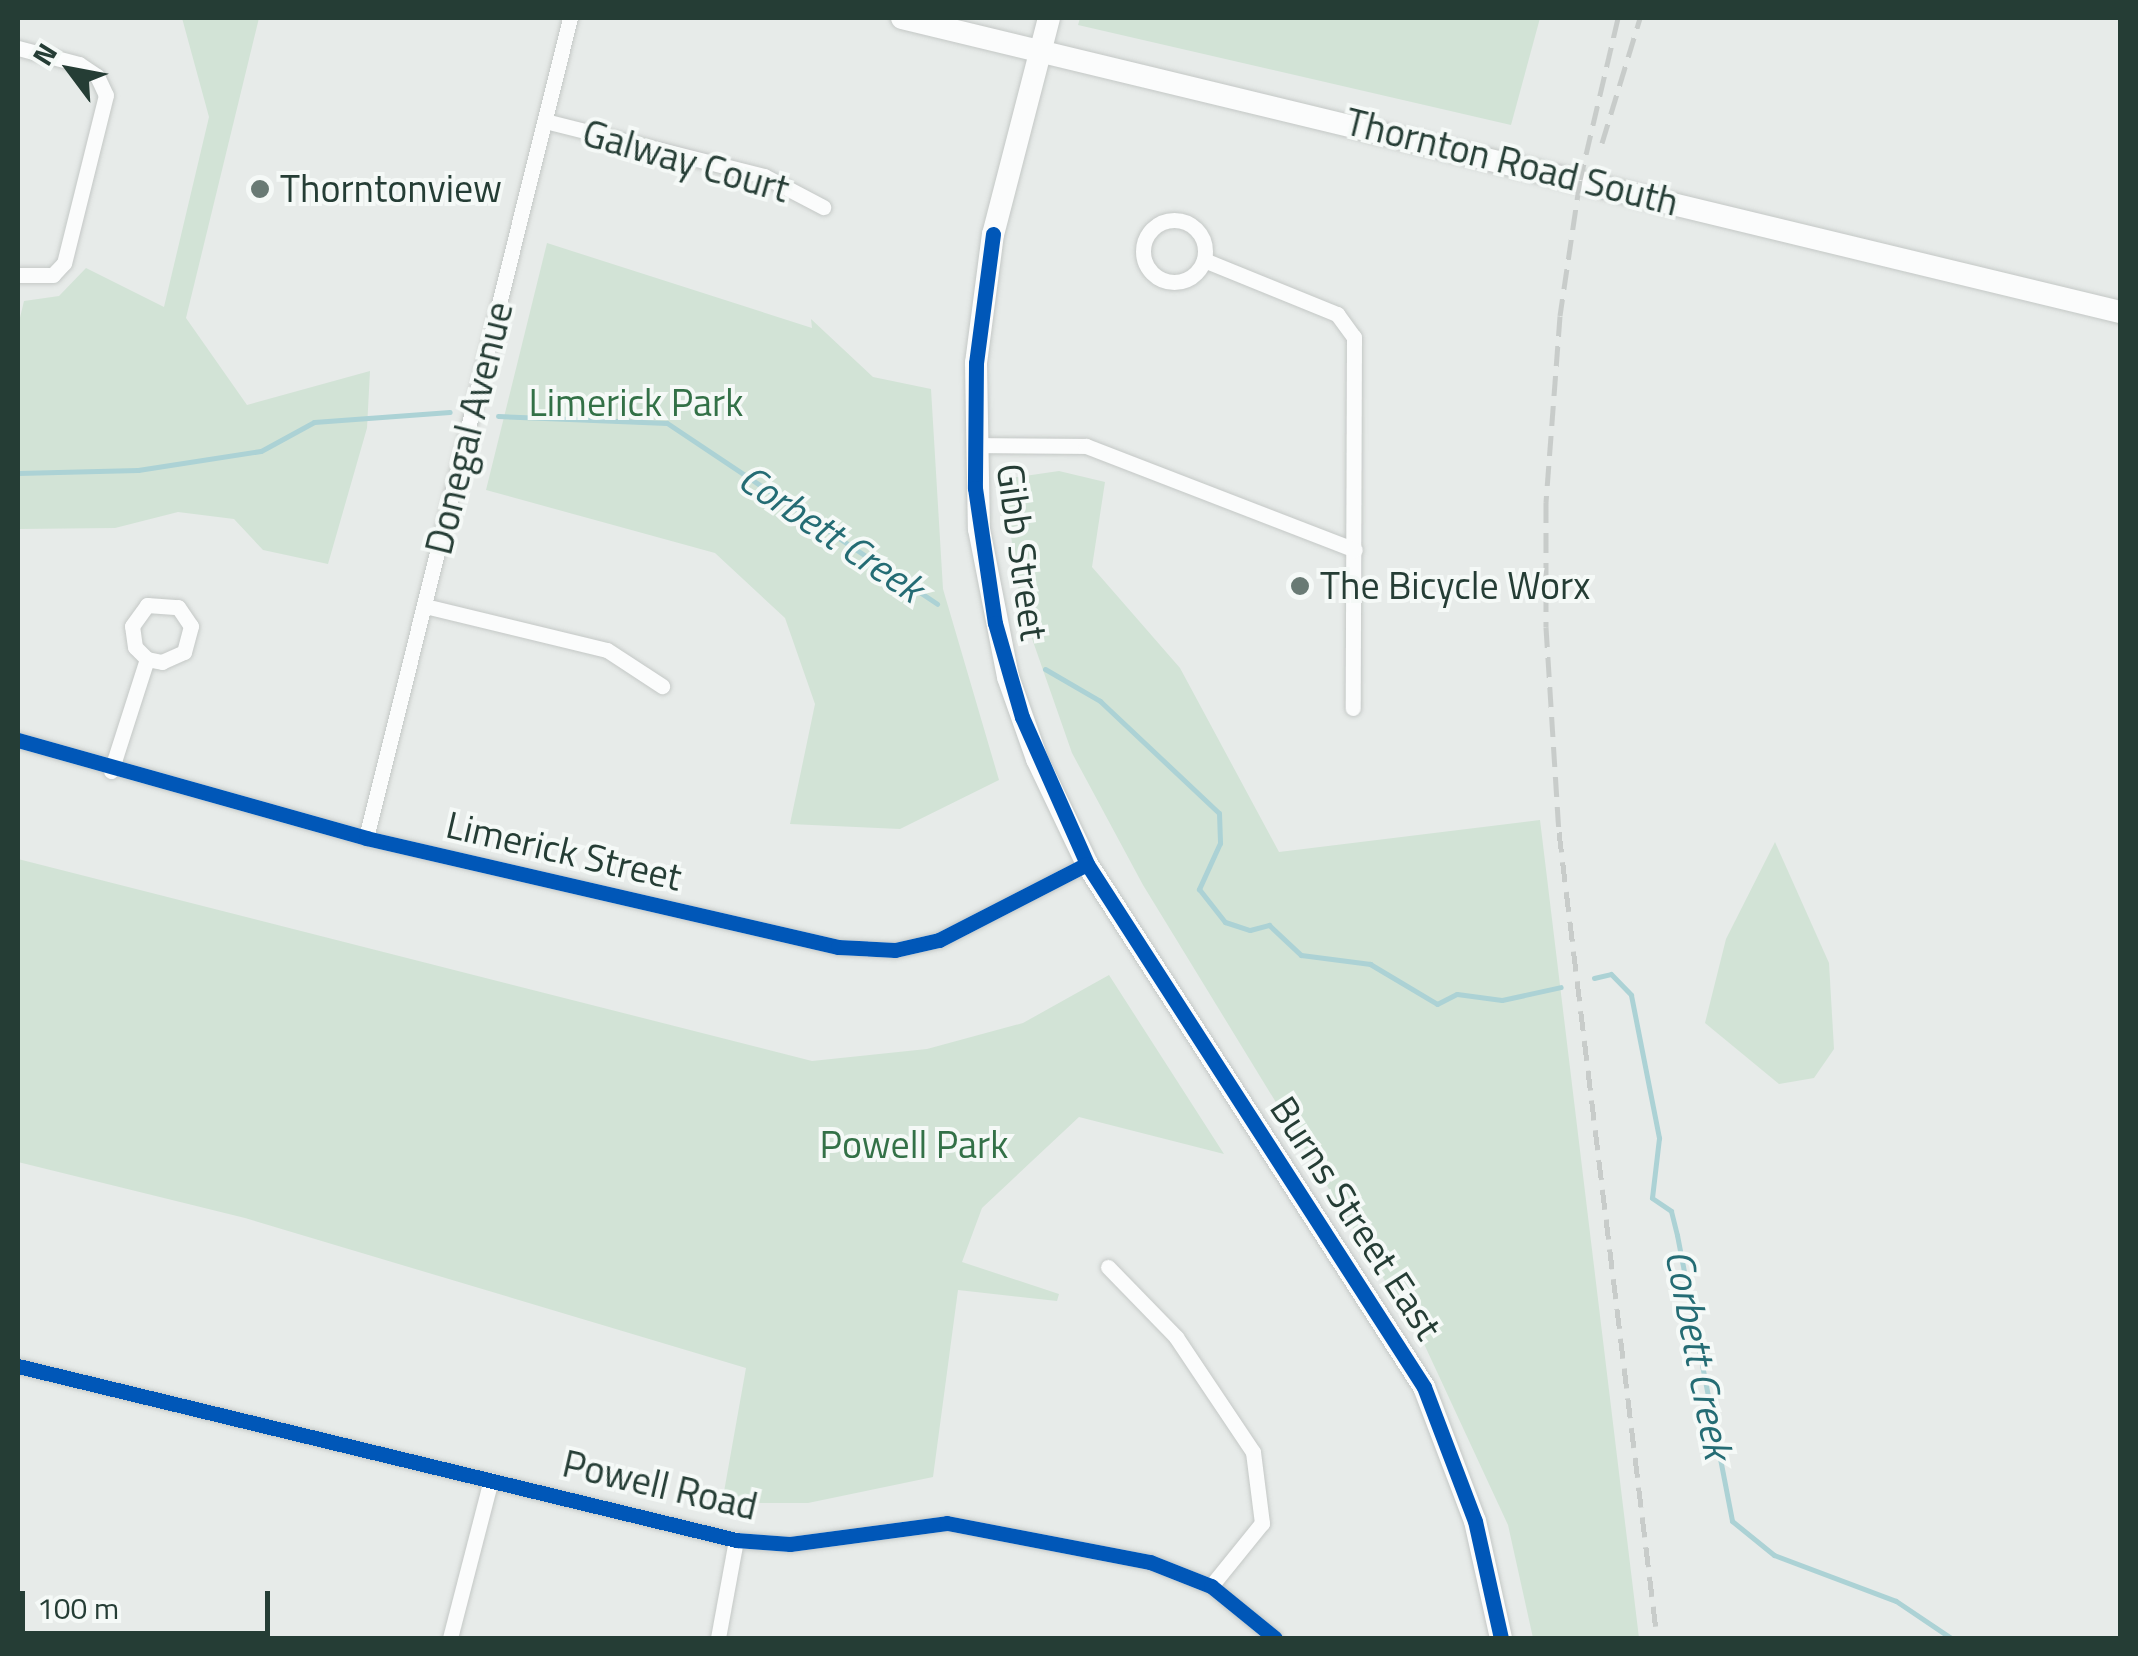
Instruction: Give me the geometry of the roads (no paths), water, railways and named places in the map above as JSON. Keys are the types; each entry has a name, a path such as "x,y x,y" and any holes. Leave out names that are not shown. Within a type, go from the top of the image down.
{"street":[{"name":"Donegal Avenue","path":"366,838 570,18"},
{"name":"Thornton Road South","path":"902,18 2120,312"},
{"name":"Gibb Street","path":"1049,18 986,278 974,446 986,578 1008,677 1045,776 1088,864"},
{"path":"18,48 79,64 97,76 106,95 64,263 53,275 18,275"},
{"name":"Galway Court","path":"545,122 764,176 823,207"},
{"path":"1184,222 1200,234 1204,260 1192,276 1163,280 1146,264 1144,244 1156,226 1184,222"},
{"path":"1204,260 1336,314 1354,337 1352,708"},
{"path":"974,446 1086,446 1355,550"},
{"path":"425,606 607,650 662,686"},
{"path":"111,771 146,660"},
{"name":"Limerick Street","path":"18,740 111,771 366,838 784,936 895,950 938,940 1088,864"},
{"name":"Burns Street East","path":"1088,864 1424,1387 1475,1521 1500,1638"},
{"path":"1108,1267 1176,1337 1253,1452 1262,1522 1211,1586"},
{"name":"Powell Road","path":"18,1366 736,1540 790,1544 947,1523 1150,1562 1211,1586 1274,1638"},
{"path":"450,1638 491,1480"},
{"path":"718,1638 736,1540"}],"waterway":[{"name":"Corbett Creek","path":"18,473 138,470 261,451 314,422 450,412"},
{"name":"Corbett Creek","path":"498,416 667,423 937,604"},
{"name":"Corbett Creek","path":"1045,669 1100,701 1219,813 1220,843 1199,889 1225,922 1250,930 1269,925 1301,955 1370,964 1437,1004 1457,994 1502,1000 1561,987"},
{"name":"Corbett Creek","path":"1594,978 1611,974 1631,995 1659,1138 1652,1198 1671,1211 1677,1235 1732,1521 1774,1555 1896,1601 1951,1638"}],"railway":[{"path":"1618,18 1580,180 1560,316 1546,502 1546,627 1559,832 1657,1638"},
{"path":"1602,143 1640,18"}],"place":[{"name":"Thorntonview","path":"260,189"},
{"name":"The Bicycle Worx","path":"1300,586"}],"park label":[{"name":"Limerick Park","path":"636,403"},
{"name":"Powell Park","path":"914,1145"}]}
